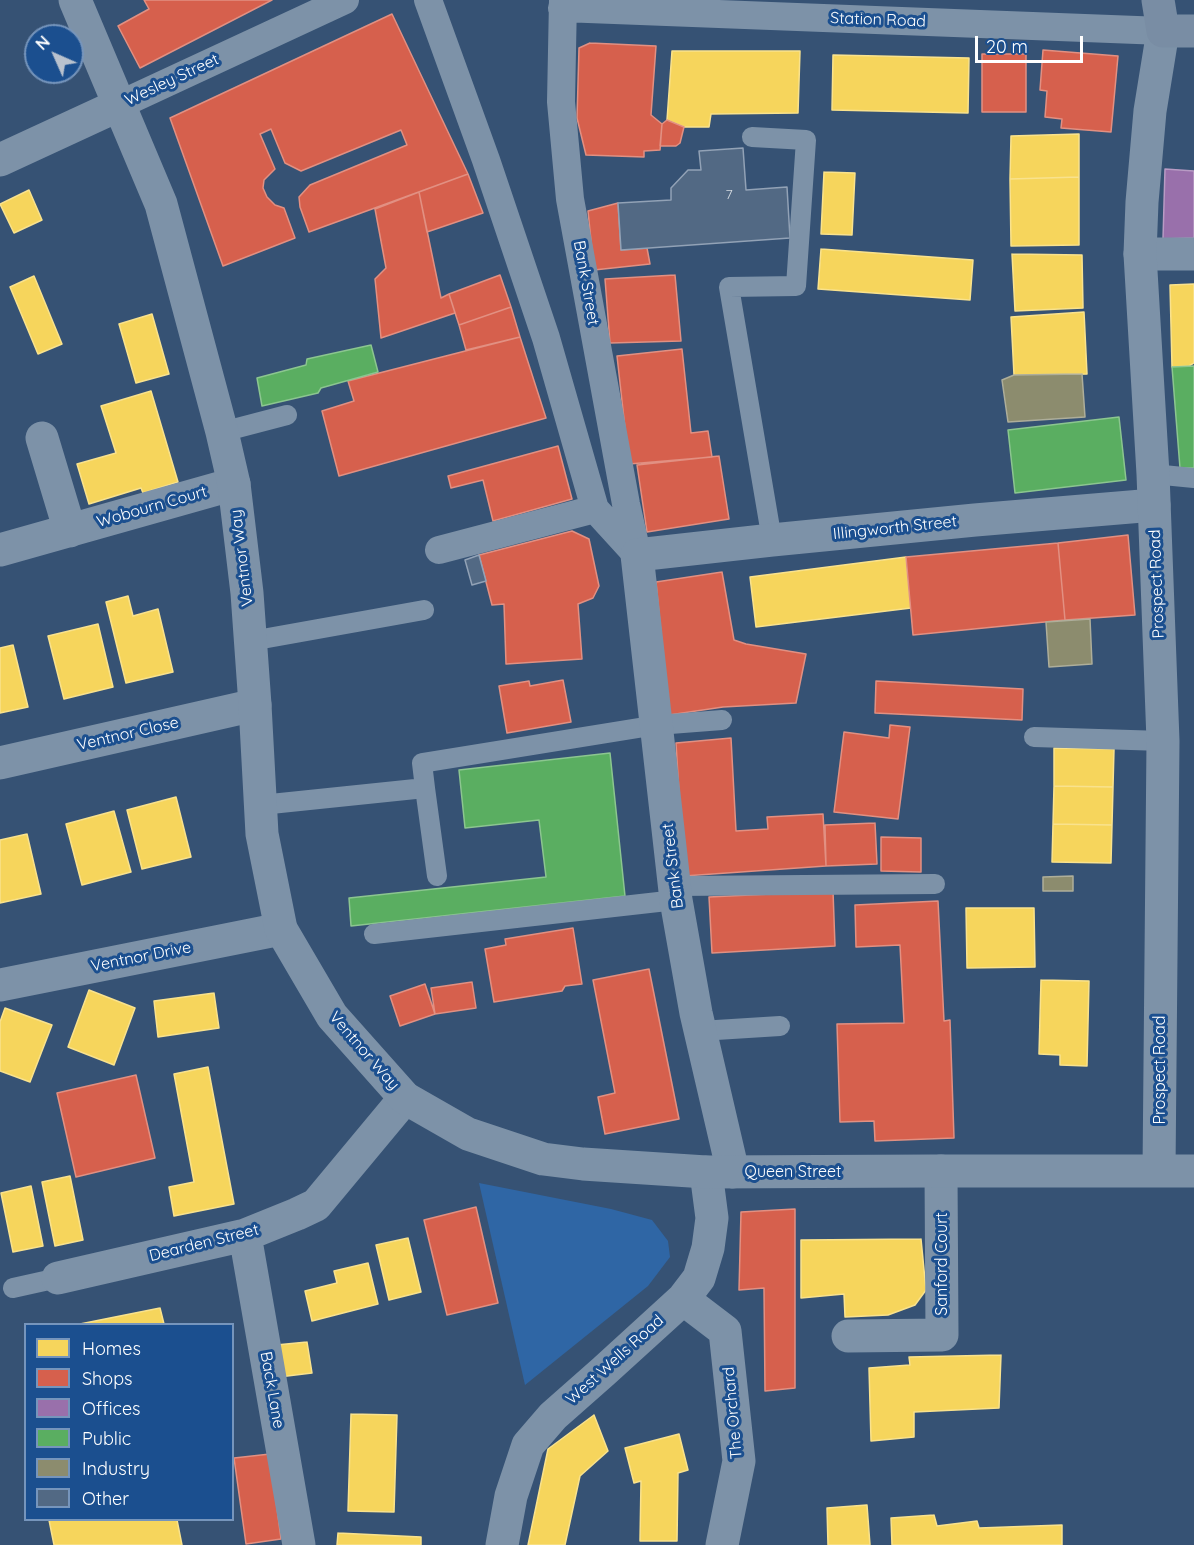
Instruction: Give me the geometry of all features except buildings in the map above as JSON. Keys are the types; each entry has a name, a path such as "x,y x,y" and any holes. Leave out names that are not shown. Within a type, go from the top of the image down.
{"street":[{"name":"Ventnor Way","path":"75,0 161,204 234,484 251,641 262,834 281,928 332,1016 405,1098"},
{"name":"Wesley Street","path":"0,160 345,0"},
{"path":"428,0 486,160 546,338 594,509 637,555"},
{"name":"Station Road","path":"562,4 1172,21"},
{"name":"Bank Street","path":"562,4 561,102 570,200 637,555 675,893 700,1031 720,1172"},
{"name":"Prospect Road","path":"1159,1171 1163,741 1153,490 1140,254 1150,111 1172,21"},
{"path":"1140,254 1194,254"},
{"path":"42,438 70,531"},
{"name":"Wobourn Court","path":"0,550 234,484"},
{"name":"Illingworth Street","path":"637,555 963,521 1153,490"},
{"path":"439,550 594,509"},
{"name":"Ventnor Close","path":"0,762 255,705"},
{"name":"Ventnor Drive","path":"0,985 281,928"},
{"name":"Queen Street","path":"405,1098 468,1134 543,1159 583,1164 720,1172 1194,1172"},
{"name":"Dearden Street","path":"58,1278 245,1235 316,1205 405,1098"},
{"name":"Sanford Court","path":"848,1336 942,1335 941,1171"},
{"name":"West Wells Road","path":"502,1545 511,1496 528,1445 553,1416 684,1299 699,1278 708,1248 720,1172"},
{"name":"Back Lane","path":"245,1235 298,1545"},
{"name":"The Orchard","path":"684,1299 724,1331 739,1461 722,1545"}],"lane":[{"path":"752,137 806,140 796,286 729,287 772,540"},
{"path":"222,432 287,415"},
{"path":"1153,490 1194,478"},
{"path":"251,641 424,610"},
{"path":"437,876 422,763 657,725 722,720"},
{"path":"1034,737 1163,741"},
{"path":"261,805 425,788"},
{"path":"374,934 675,893 935,884"},
{"path":"700,1031 780,1026"},
{"path":"13,1288 58,1278"}],"shaded area":[{"path":"479,1183 611,1209 652,1220 668,1241 670,1257 648,1286 525,1385"}]}
